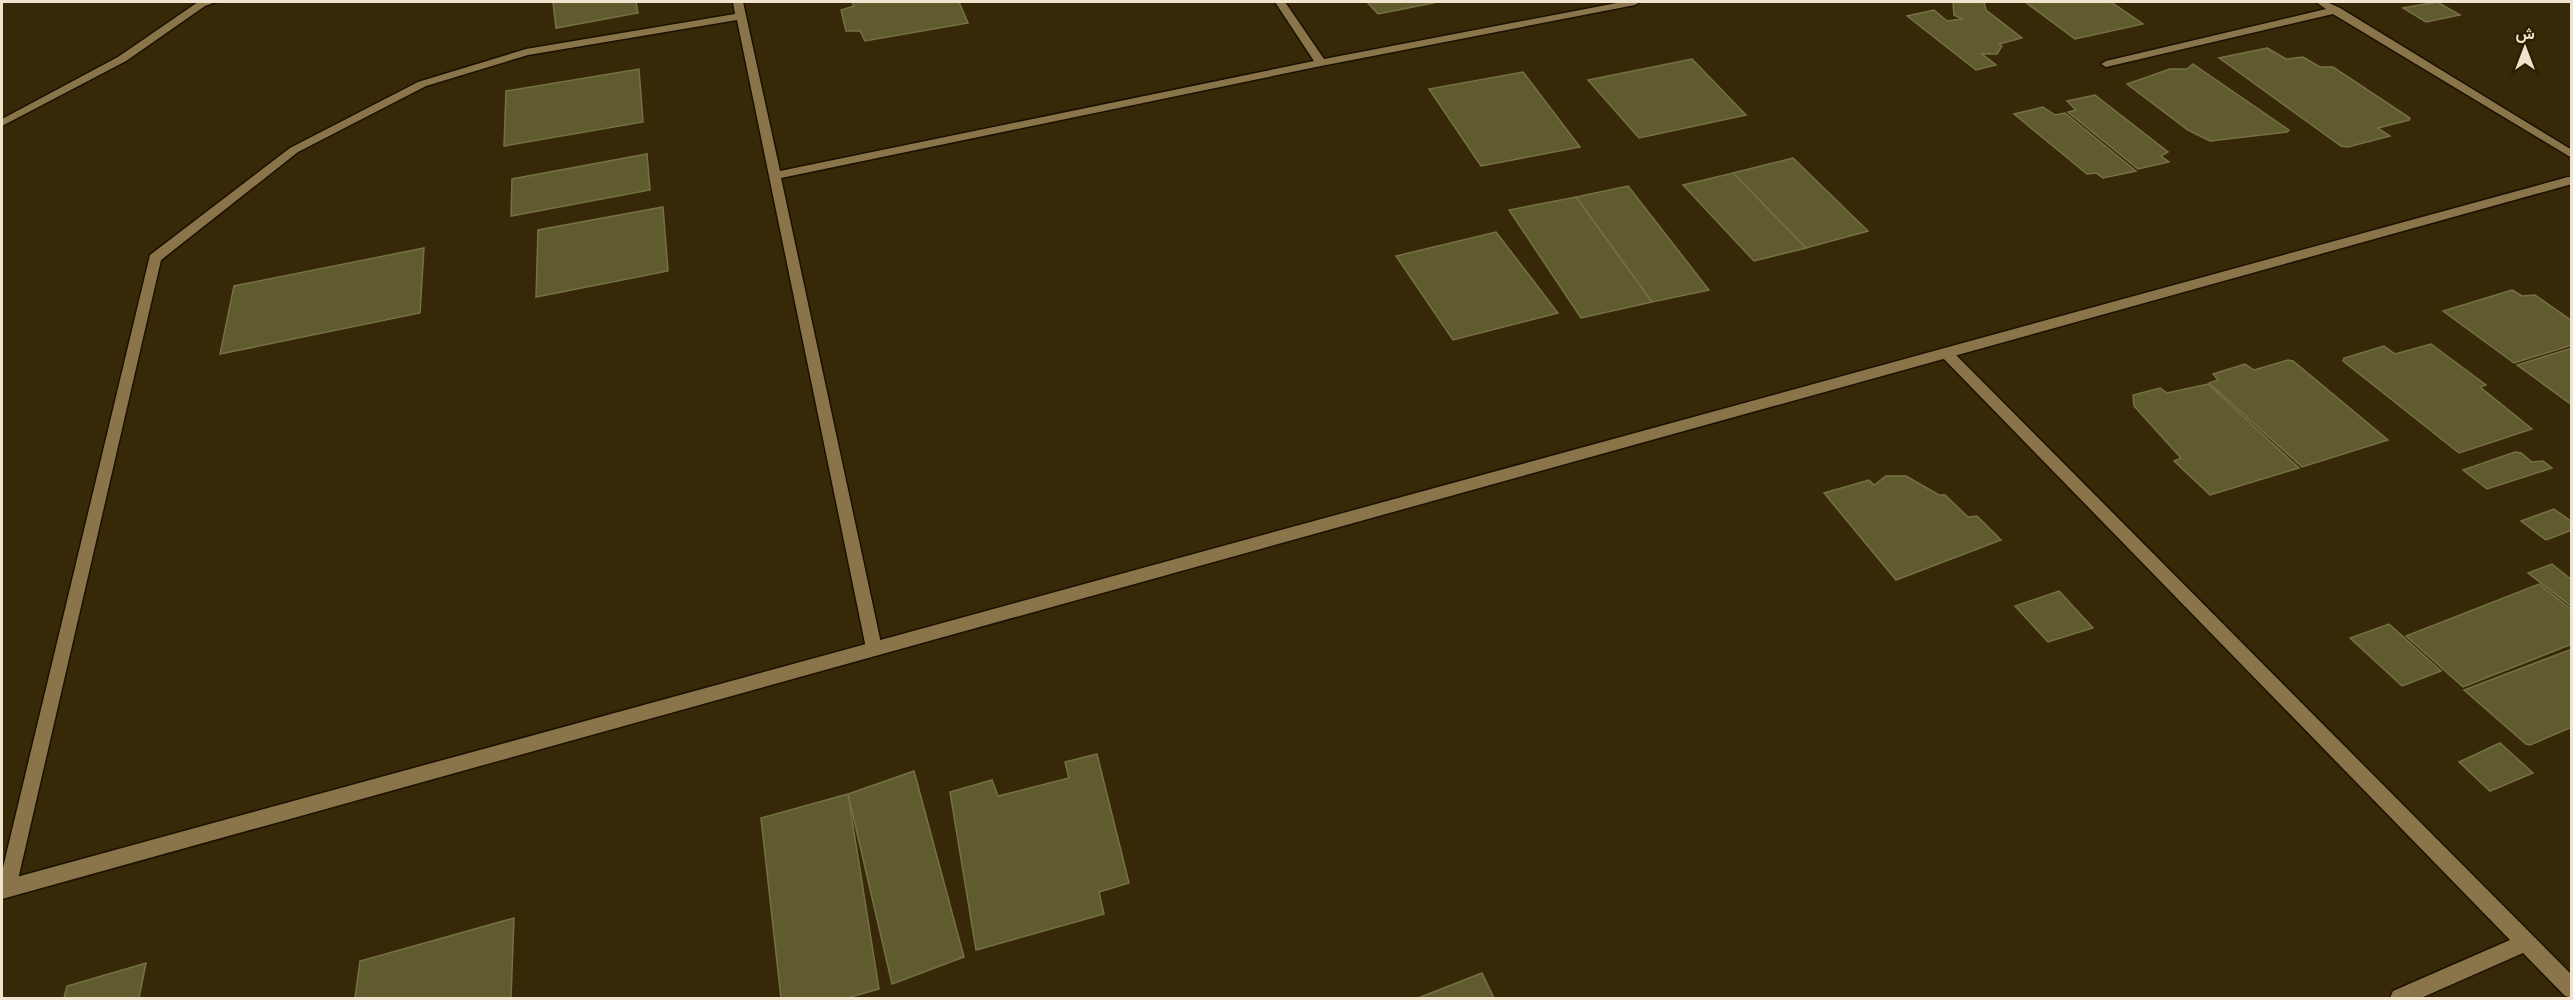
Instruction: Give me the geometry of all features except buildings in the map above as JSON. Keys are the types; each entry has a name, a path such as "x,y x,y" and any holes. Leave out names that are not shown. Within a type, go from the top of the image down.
{"street":[{"path":"2,123 122,59 202,4 211,2"},
{"path":"738,2 874,648"},
{"path":"1280,2 1321,63"},
{"path":"775,176 1321,63 1635,2"},
{"path":"2321,2 2571,155"},
{"path":"2106,64 2336,10"},
{"path":"741,16 526,52 422,84 294,150 155,258 4,889 2571,180"},
{"path":"1946,353 2524,944 2571,989"},
{"path":"2400,999 2524,944"}]}
